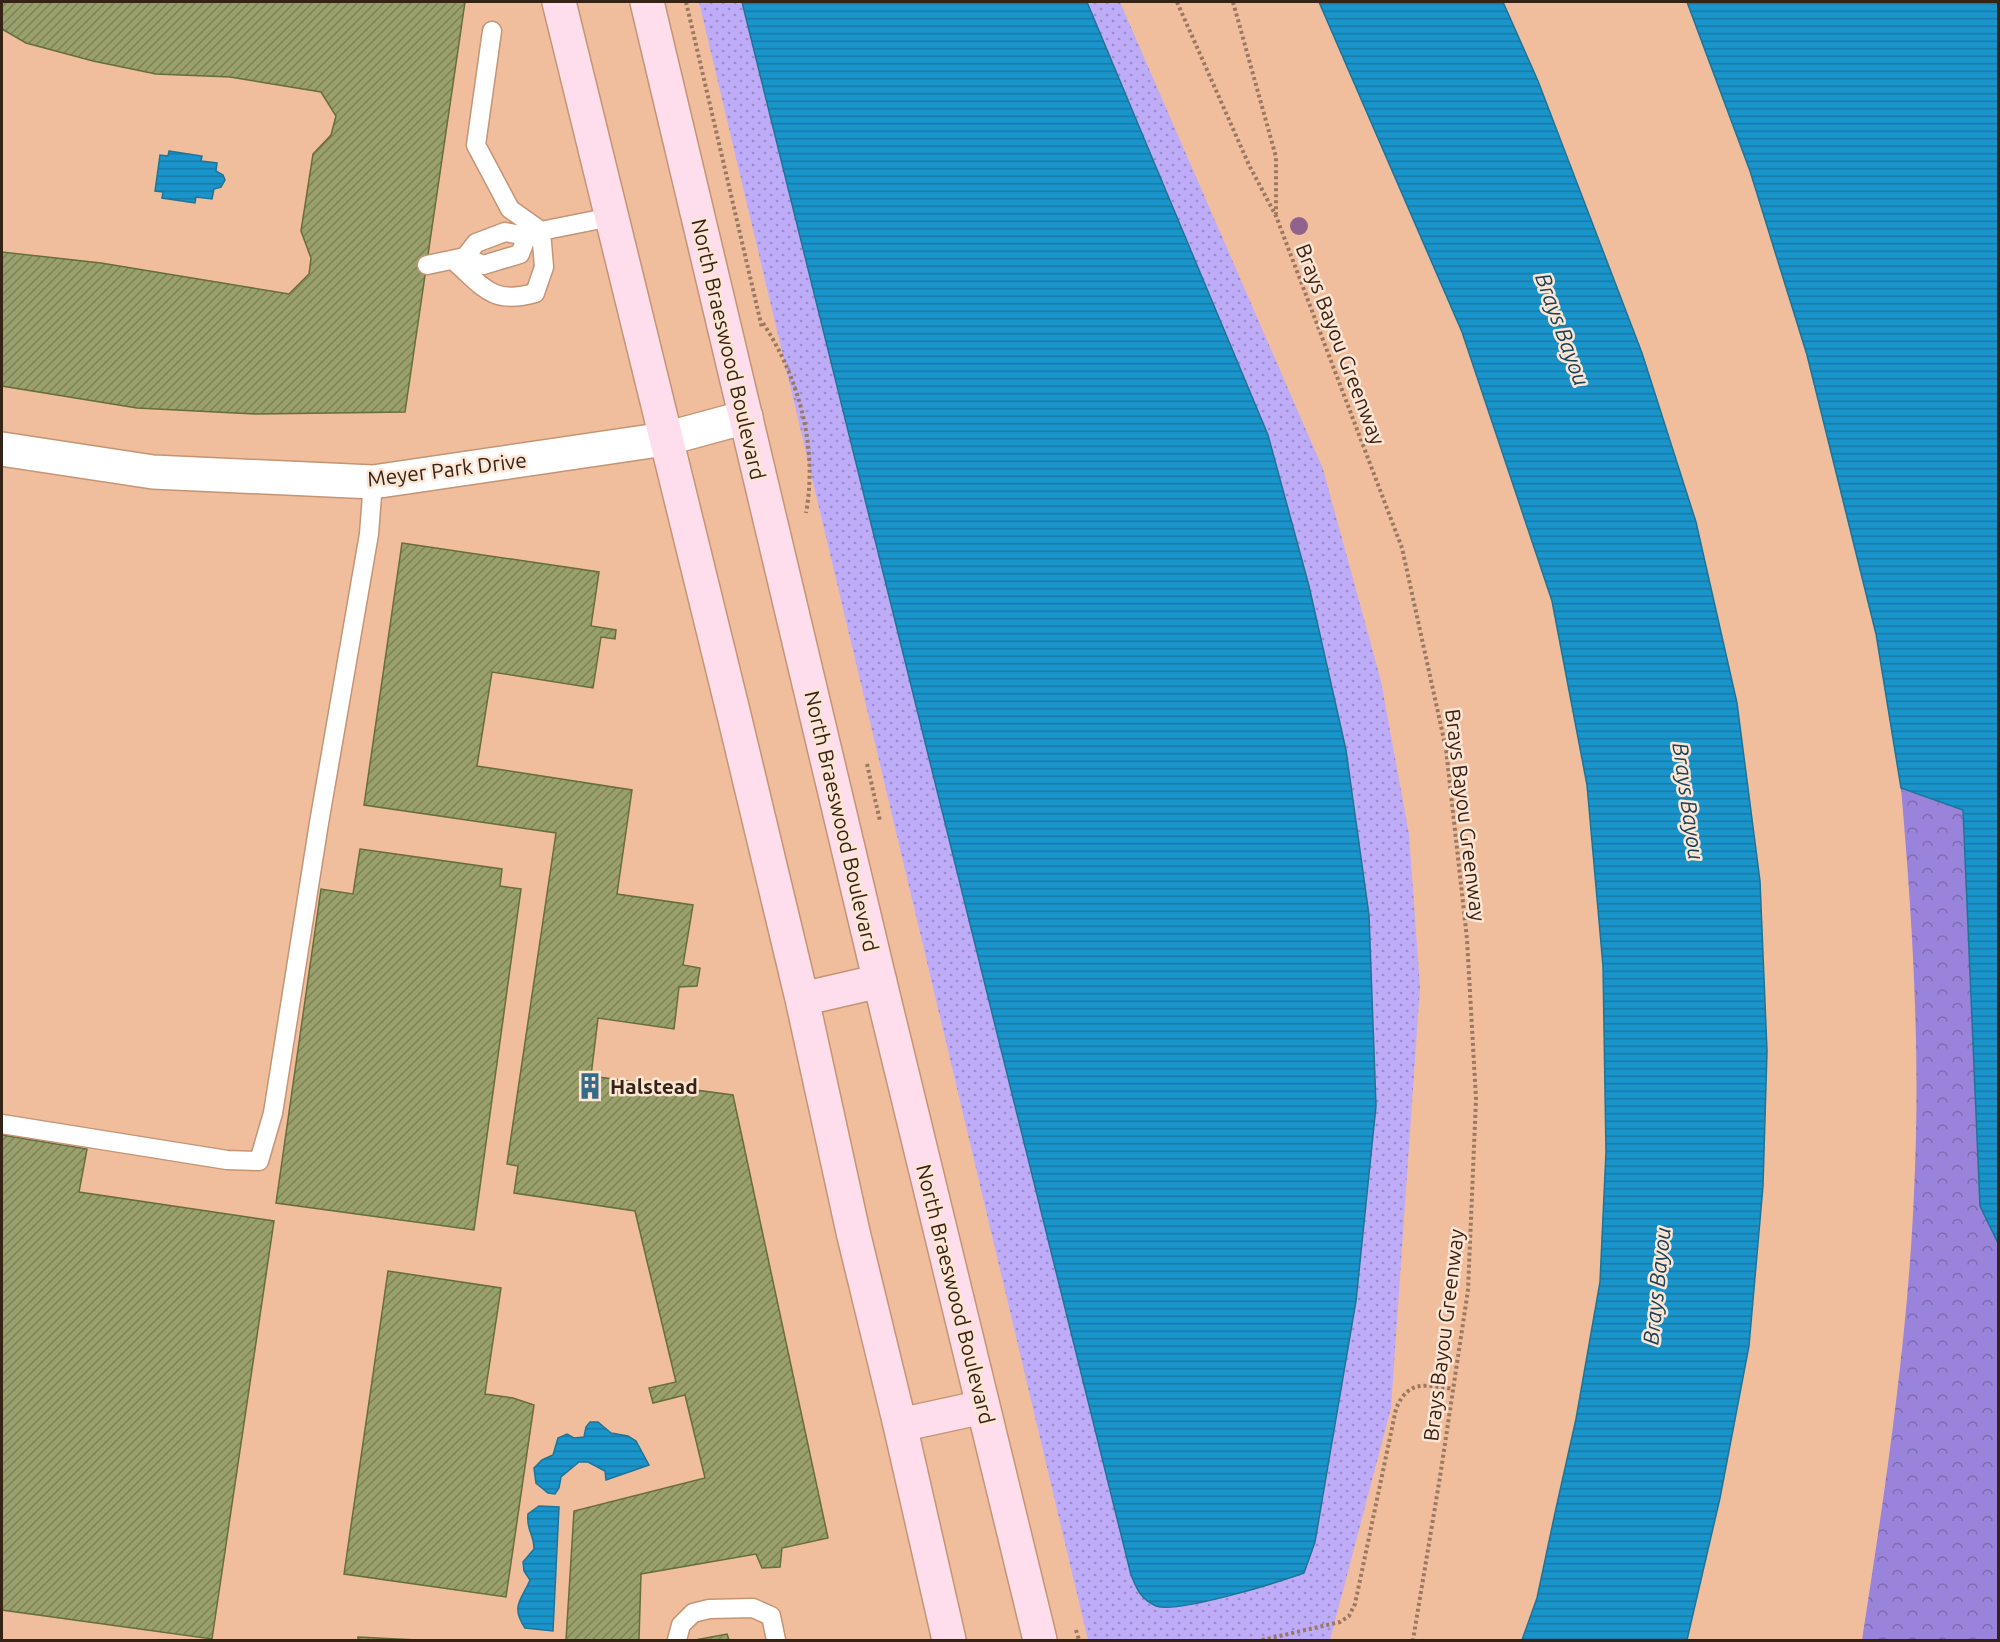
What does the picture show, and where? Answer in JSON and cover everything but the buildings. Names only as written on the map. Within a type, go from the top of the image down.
[{"type":"main road","points":[[559,2],[802,999],[949,1641]]},
{"type":"main road","name":"North Braeswood Boulevard","points":[[647,2],[1040,1641]]},
{"type":"main road","points":[[802,999],[880,981]]},
{"type":"main road","points":[[900,1425],[983,1407]]},
{"type":"street","name":"Meyer Park Drive","points":[[2,449],[153,472],[373,482],[665,439],[746,417]]},
{"type":"lane","points":[[459,259],[491,293],[503,298],[516,298],[535,293],[544,267],[534,234],[510,209],[476,145],[492,31]]},
{"type":"lane","points":[[427,265],[459,259],[476,243],[505,232],[534,234],[611,217]]},
{"type":"lane","points":[[2,1124],[227,1160],[259,1161],[273,1113],[317,835],[369,534],[373,482]]},
{"type":"lane","points":[[677,1641],[681,1625],[693,1613],[709,1609],[753,1608],[771,1616],[776,1641]]},
{"type":"path","points":[[686,2],[762,322],[778,346],[790,372],[801,407],[807,438],[810,490],[806,513]]},
{"type":"path","name":"Brays Bayou Greenway","points":[[1177,2],[1249,165],[1276,216],[1402,548],[1446,749],[1467,939],[1476,1099],[1467,1290],[1413,1641]]},
{"type":"path","points":[[1233,2],[1276,157],[1276,216]]},
{"type":"path","points":[[1262,1641],[1340,1622],[1349,1616],[1355,1604],[1396,1409],[1401,1397],[1408,1390],[1422,1384],[1453,1389]]},
{"type":"shaded area","points":[[699,2],[742,2],[1131,1574],[1141,1597],[1181,1606],[1269,1585],[1304,1573],[1323,1499],[1356,1301],[1376,1106],[1268,435],[1087,2],[1120,2],[1323,469],[1381,681],[1409,834],[1420,987],[1391,1408],[1330,1640],[1088,1640]]},
{"type":"green space","points":[[1901,788],[1963,810],[1980,1206],[1998,1243],[1997,1640],[1862,1640],[1896,1405],[1908,1287],[1915,1168],[1914,978]]},
{"type":"water","points":[[742,2],[1087,2],[1268,435],[1309,586],[1346,750],[1369,915],[1376,1106],[1356,1301],[1315,1542],[1304,1573],[1229,1596],[1167,1607],[1156,1606],[1146,1600],[1137,1589],[1131,1575]]},
{"type":"water","name":"Brays Bayou","points":[[1319,2],[1503,2],[1538,81],[1642,353],[1696,522],[1737,703],[1760,881],[1767,1051],[1763,1186],[1749,1346],[1720,1498],[1687,1640],[1522,1640],[1537,1598],[1576,1419],[1600,1282],[1606,1152],[1603,966],[1587,785],[1552,601],[1462,332]]},
{"type":"water","points":[[1687,2],[1998,2],[1998,1243],[1980,1206],[1963,810],[1901,788],[1876,634],[1807,355],[1750,171]]},
{"type":"water","points":[[169,151],[202,156],[201,161],[217,163],[216,171],[223,175],[225,180],[221,187],[214,189],[212,199],[196,197],[195,203],[162,198],[163,192],[155,191],[160,155],[168,156]]},
{"type":"water","points":[[590,1422],[598,1422],[611,1433],[628,1436],[636,1441],[649,1465],[606,1480],[605,1471],[588,1462],[579,1462],[561,1477],[555,1494],[548,1493],[536,1483],[534,1468],[542,1460],[553,1455],[558,1438],[567,1434],[574,1438],[584,1437],[586,1427]]},
{"type":"water","points":[[539,1506],[559,1507],[553,1631],[525,1628],[518,1614],[519,1603],[530,1580],[524,1571],[523,1562],[534,1549],[528,1514]]},
{"type":"place","name":"Halstead","points":[[590,1086]]}]
